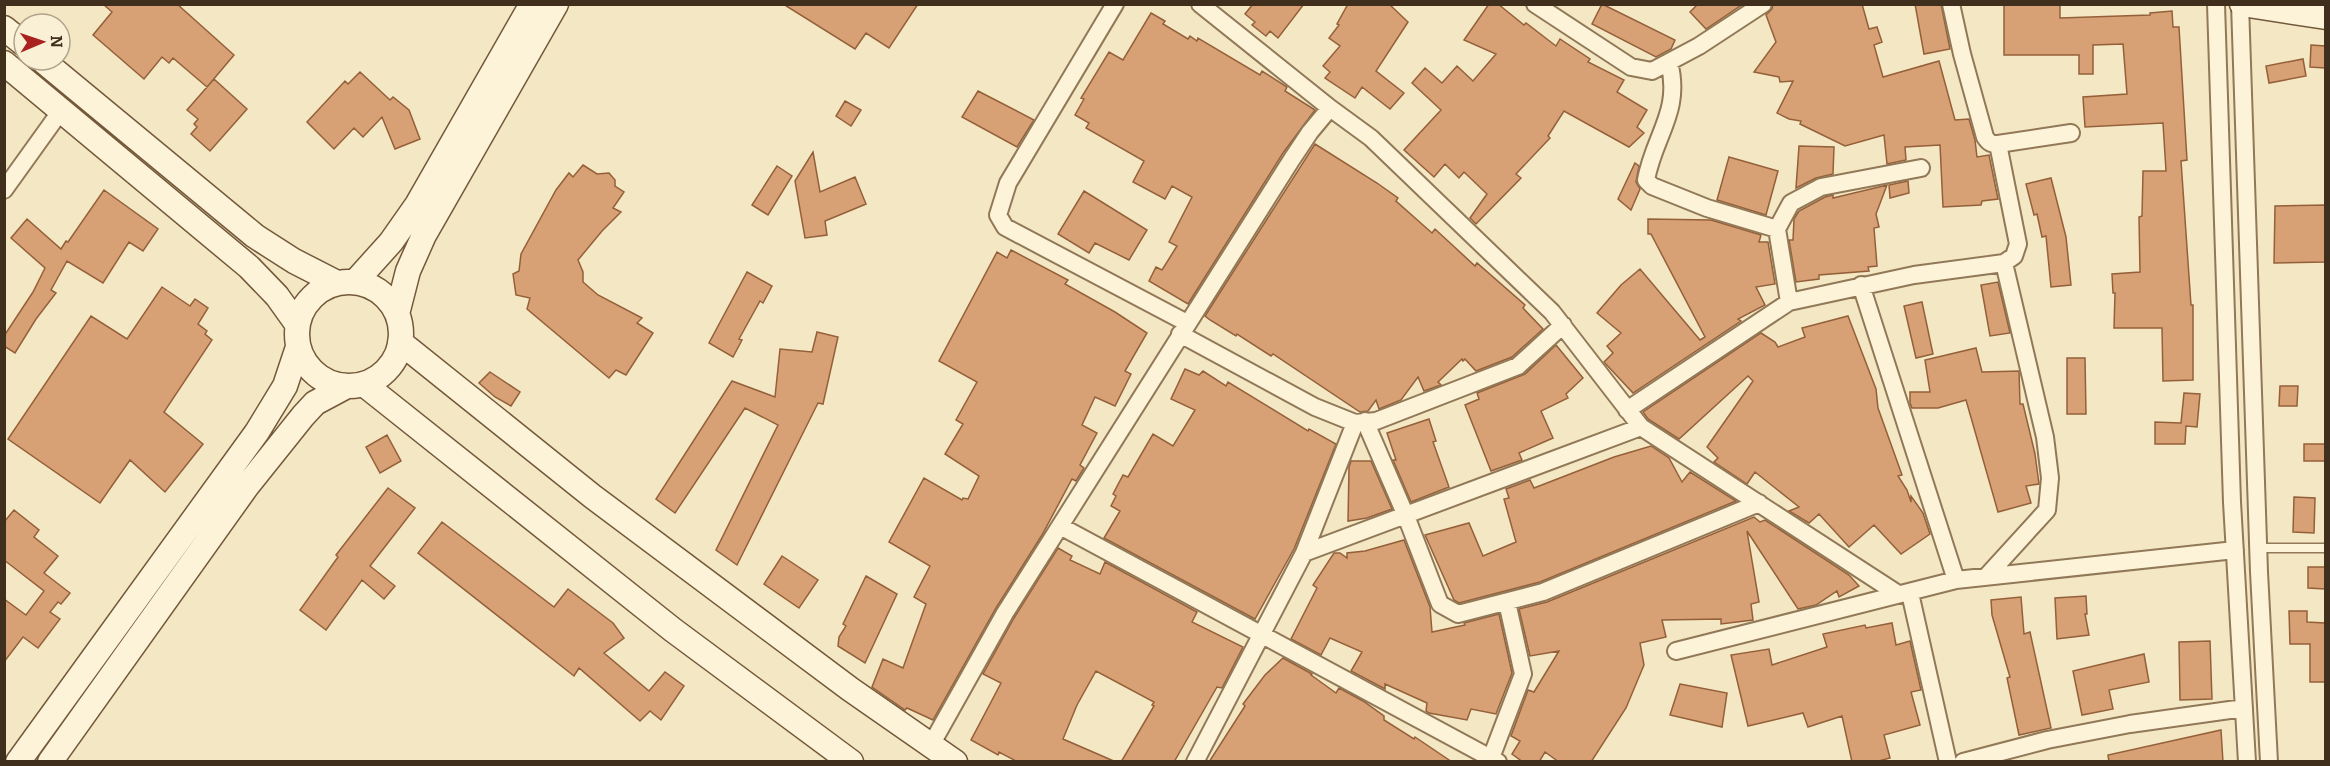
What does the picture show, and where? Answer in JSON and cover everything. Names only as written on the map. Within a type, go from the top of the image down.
[{"type":"street","points":[[18,762],[258,432],[285,386],[307,302],[316,293],[346,283],[391,242],[417,205],[532,4]]},
{"type":"street","points":[[397,314],[408,272],[424,235],[556,4]]},
{"type":"street","points":[[1115,4],[1008,183],[998,214],[1005,226],[1184,328],[1315,407],[1360,422],[1376,421],[1518,366],[1563,325]]},
{"type":"street","points":[[1200,4],[1371,138],[1552,312],[1641,428],[1904,593],[1948,762]]},
{"type":"street","points":[[1535,4],[1631,67],[1652,71],[1699,46],[1763,4]]},
{"type":"street","points":[[1952,4],[1962,54],[1985,137],[1991,144],[2071,134]]},
{"type":"street","points":[[2216,4],[2235,550],[2247,762]]},
{"type":"street","points":[[2269,762],[2258,548],[2241,4],[2325,17]]},
{"type":"street","points":[[1669,62],[1673,80],[1673,96],[1646,180],[1652,186],[1707,208],[1777,229]]},
{"type":"street","points":[[4,63],[249,267],[277,296],[298,336],[304,362],[315,375],[329,383],[355,386],[673,630],[851,762]]},
{"type":"street","points":[[50,762],[247,486],[296,425],[315,403],[382,375],[394,360],[400,342],[401,328],[397,314],[380,292],[368,286],[346,283],[294,261],[255,236],[56,72]]},
{"type":"street","points":[[932,745],[1005,613],[1298,150],[1330,108]]},
{"type":"street","points":[[4,189],[60,111]]},
{"type":"street","points":[[1627,410],[1789,302],[1914,275],[2004,263],[2014,256],[2018,244],[1998,144]]},
{"type":"street","points":[[1789,302],[1777,229],[1791,203],[1821,187],[1922,168]]},
{"type":"street","points":[[1986,577],[2047,510],[2050,478],[2045,437],[2004,263]]},
{"type":"street","points":[[1861,285],[1956,580]]},
{"type":"street","points":[[400,342],[602,503],[841,682],[955,762]]},
{"type":"street","points":[[1360,422],[1406,516],[1440,604],[1458,614],[1544,592],[1760,503]]},
{"type":"street","points":[[1195,762],[1305,553],[1360,422]]},
{"type":"street","points":[[1305,553],[1641,428]]},
{"type":"street","points":[[1060,526],[1494,760],[1523,674],[1507,602]]},
{"type":"street","points":[[1676,651],[1956,580],[2235,550]]},
{"type":"street","points":[[1963,762],[2047,740],[2130,724],[2244,708]]},
{"type":"lane","points":[[2258,548],[2325,548]]},
{"type":"building","points":[[103,4],[177,4],[234,55],[207,87],[173,58],[169,63],[162,57],[144,79],[93,35],[112,12]]},
{"type":"building","points":[[783,4],[918,4],[889,48],[866,33],[855,49]]},
{"type":"building","points":[[1253,4],[1304,4],[1278,38],[1270,31],[1266,36],[1252,25],[1255,22],[1245,14]]},
{"type":"building","points":[[1348,4],[1389,4],[1408,22],[1376,71],[1404,93],[1390,109],[1362,87],[1355,98],[1325,78],[1330,72],[1323,66],[1340,46],[1329,38],[1339,25],[1337,24]]},
{"type":"building","points":[[1489,4],[1498,4],[1556,46],[1560,39],[1590,59],[1588,62],[1624,80],[1617,92],[1647,110],[1637,127],[1644,133],[1629,147],[1564,111],[1548,136],[1550,138],[1516,174],[1521,178],[1476,224],[1470,218],[1487,194],[1464,172],[1459,178],[1445,164],[1434,177],[1404,150],[1441,110],[1412,83],[1425,68],[1442,83],[1457,66],[1473,81],[1496,54],[1464,40]]},
{"type":"building","points":[[1602,4],[1675,40],[1671,49],[1656,57],[1592,24]]},
{"type":"building","points":[[1698,4],[1743,4],[1706,29],[1690,12]]},
{"type":"building","points":[[1773,4],[1862,4],[1869,29],[1877,27],[1882,42],[1874,45],[1883,77],[1939,61],[1955,120],[1969,119],[1977,157],[1989,155],[1998,199],[1982,201],[1981,205],[1943,207],[1940,145],[1905,147],[1906,160],[1887,164],[1884,135],[1845,146],[1800,124],[1801,121],[1789,119],[1777,113],[1793,81],[1780,82],[1779,77],[1754,72],[1776,42],[1766,15],[1772,9]]},
{"type":"building","points":[[1915,4],[1941,4],[1950,49],[1924,54]]},
{"type":"building","points":[[2004,4],[2060,4],[2060,18],[2150,15],[2150,13],[2172,11],[2173,27],[2179,27],[2187,160],[2181,161],[2191,305],[2193,305],[2193,380],[2163,381],[2162,328],[2114,328],[2115,293],[2113,293],[2112,274],[2140,272],[2139,217],[2142,216],[2143,171],[2166,171],[2163,123],[2085,127],[2083,97],[2127,94],[2123,44],[2093,45],[2093,74],[2079,74],[2079,55],[2004,55]]},
{"type":"building","points":[[1151,13],[1165,21],[1163,24],[1188,39],[1190,36],[1197,41],[1198,38],[1260,75],[1262,71],[1287,87],[1285,91],[1315,110],[1283,153],[1188,304],[1149,281],[1156,267],[1162,270],[1177,246],[1169,242],[1192,197],[1172,186],[1165,199],[1133,182],[1144,161],[1086,128],[1089,123],[1075,115],[1084,99],[1081,98],[1109,52],[1123,60]]},
{"type":"building","points":[[2311,45],[2325,46],[2325,68],[2310,67]]},
{"type":"building","points":[[2303,59],[2306,76],[2269,83],[2266,66]]},
{"type":"building","points":[[360,72],[390,100],[393,97],[409,110],[420,139],[395,149],[382,117],[363,137],[354,128],[334,149],[307,122],[345,81],[348,84]]},
{"type":"building","points":[[214,79],[247,109],[210,151],[191,134],[197,127],[194,124],[198,119],[187,110]]},
{"type":"building","points":[[978,91],[1034,120],[1017,147],[962,117]]},
{"type":"building","points":[[845,101],[861,110],[851,126],[836,116]]},
{"type":"building","points":[[1315,144],[1398,198],[1396,201],[1432,233],[1435,229],[1475,266],[1477,263],[1525,305],[1523,308],[1543,329],[1512,357],[1476,371],[1465,359],[1463,361],[1462,359],[1438,382],[1441,385],[1424,391],[1418,377],[1401,400],[1379,409],[1376,400],[1368,411],[1360,412],[1273,354],[1271,356],[1205,316]]},
{"type":"building","points":[[1799,146],[1834,147],[1833,174],[1816,178],[1796,188]]},
{"type":"building","points":[[813,152],[820,192],[855,177],[866,204],[825,221],[827,235],[805,238],[795,181]]},
{"type":"building","points":[[1729,157],[1778,171],[1766,215],[1717,200]]},
{"type":"building","points":[[1635,163],[1639,166],[1636,182],[1640,189],[1631,210],[1618,199]]},
{"type":"building","points":[[583,165],[597,174],[609,173],[615,180],[615,186],[624,192],[613,208],[621,212],[578,260],[583,272],[583,282],[598,295],[642,318],[637,323],[653,333],[626,375],[616,370],[609,378],[527,309],[530,298],[516,295],[513,274],[519,271],[521,254],[556,190],[569,173],[573,177]]},
{"type":"building","points":[[777,166],[792,176],[768,215],[752,205]]},
{"type":"building","points":[[2051,178],[2066,237],[2071,285],[2051,287],[2046,236],[2042,237],[2037,214],[2034,215],[2026,184]]},
{"type":"building","points":[[1908,181],[1909,193],[1890,198],[1889,185]]},
{"type":"building","points":[[1887,185],[1876,214],[1879,227],[1874,228],[1877,266],[1868,267],[1869,271],[1819,275],[1819,279],[1796,282],[1789,240],[1793,240],[1794,219],[1799,211],[1825,197],[1833,195],[1833,198]]},
{"type":"building","points":[[104,190],[158,229],[143,251],[129,242],[103,283],[67,261],[51,290],[56,293],[36,319],[15,353],[4,346],[4,336],[33,292],[45,268],[11,238],[27,219],[61,249]]},
{"type":"building","points":[[1084,191],[1147,230],[1129,260],[1095,243],[1089,253],[1058,234]]},
{"type":"building","points":[[2325,205],[2325,262],[2274,263],[2275,206]]},
{"type":"building","points":[[1648,219],[1711,220],[1761,235],[1759,242],[1768,242],[1775,284],[1756,287],[1765,305],[1738,319],[1741,321],[1633,393],[1604,362],[1613,353],[1607,346],[1621,333],[1597,313],[1621,285],[1640,269],[1700,340],[1705,337],[1651,234],[1648,234]]},
{"type":"building","points":[[1011,250],[1068,280],[1065,284],[1147,333],[1125,371],[1131,374],[1115,406],[1095,397],[1082,425],[1097,433],[1080,465],[1084,468],[1076,481],[1072,479],[1042,535],[996,608],[933,720],[907,708],[905,710],[872,687],[883,659],[903,668],[926,604],[914,597],[930,566],[889,542],[924,478],[962,500],[963,498],[968,499],[979,476],[945,454],[963,424],[956,420],[977,382],[939,361],[997,252],[1007,258]]},
{"type":"building","points":[[747,272],[772,286],[763,303],[760,301],[739,339],[742,340],[733,357],[709,343]]},
{"type":"building","points":[[1998,282],[2010,333],[1990,336],[1981,285]]},
{"type":"building","points":[[162,287],[190,306],[195,299],[208,308],[198,324],[207,331],[205,334],[212,340],[164,412],[203,444],[165,492],[130,460],[100,503],[8,439],[91,316],[127,339]]},
{"type":"building","points":[[1922,302],[1933,354],[1916,358],[1904,306]]},
{"type":"building","points":[[1848,316],[1876,389],[1878,408],[1902,475],[1898,476],[1911,502],[1911,496],[1923,513],[1930,534],[1901,554],[1874,525],[1849,547],[1819,514],[1809,523],[1789,511],[1799,507],[1755,472],[1747,484],[1714,462],[1718,458],[1707,447],[1753,381],[1748,376],[1679,439],[1648,419],[1643,412],[1761,333],[1775,342],[1778,347],[1805,337],[1802,328]]},
{"type":"building","points":[[817,332],[838,337],[823,404],[818,403],[737,565],[716,550],[778,425],[745,408],[675,513],[656,499],[732,381],[775,397],[780,349],[812,352]]},
{"type":"building","points":[[1556,345],[1583,378],[1566,394],[1568,398],[1541,411],[1553,438],[1519,453],[1522,460],[1491,471],[1465,405],[1479,399],[1477,393],[1525,374]]},
{"type":"building","points":[[1976,348],[1982,372],[2019,371],[2020,404],[2023,404],[2035,454],[2039,484],[2026,486],[2031,503],[1998,512],[1966,400],[1938,408],[1912,408],[1910,403],[1910,392],[1930,392],[1925,360]]},
{"type":"building","points":[[2067,358],[2085,358],[2086,414],[2067,414]]},
{"type":"building","points":[[1185,369],[1199,375],[1203,371],[1226,386],[1228,382],[1308,431],[1309,429],[1336,444],[1294,549],[1255,619],[1104,538],[1120,511],[1111,506],[1116,496],[1113,494],[1123,475],[1128,477],[1153,434],[1173,446],[1195,410],[1171,399]]},
{"type":"building","points":[[490,372],[520,392],[511,406],[495,397],[479,383]]},
{"type":"building","points":[[2280,386],[2298,386],[2297,406],[2279,406]]},
{"type":"building","points":[[2184,393],[2200,394],[2197,427],[2186,426],[2185,444],[2155,444],[2155,422],[2181,423]]},
{"type":"building","points":[[1429,419],[1436,441],[1433,442],[1449,487],[1411,502],[1393,460],[1396,460],[1387,433]]},
{"type":"building","points":[[387,435],[401,461],[380,473],[366,447]]},
{"type":"building","points":[[2304,444],[2325,444],[2325,461],[2304,461]]},
{"type":"building","points":[[1651,446],[1669,458],[1682,482],[1690,472],[1736,501],[1540,582],[1459,603],[1454,600],[1425,535],[1469,523],[1483,556],[1516,542],[1504,499],[1509,498],[1506,489],[1530,480],[1534,488],[1614,457]]},
{"type":"building","points":[[1351,461],[1371,461],[1392,509],[1367,518],[1348,521]]},
{"type":"building","points":[[388,488],[415,508],[370,566],[395,586],[384,599],[362,580],[326,630],[300,610],[338,557],[336,555]]},
{"type":"building","points":[[2294,497],[2315,498],[2314,533],[2293,532]]},
{"type":"building","points":[[14,510],[39,530],[34,537],[58,556],[44,573],[70,593],[50,612],[60,619],[38,648],[23,637],[4,662],[4,599],[26,615],[44,591],[4,560],[4,522]]},
{"type":"building","points":[[1754,517],[1760,522],[1765,520],[1849,575],[1859,586],[1839,597],[1837,591],[1816,605],[1798,609],[1747,531],[1759,602],[1751,604],[1753,620],[1721,624],[1721,619],[1662,620],[1666,637],[1640,643],[1644,665],[1626,708],[1591,762],[1559,762],[1545,752],[1539,762],[1523,762],[1512,754],[1520,741],[1511,736],[1528,690],[1534,692],[1559,651],[1530,656],[1519,609],[1547,602]]},
{"type":"building","points":[[442,522],[554,607],[568,589],[613,623],[624,638],[604,653],[649,691],[665,672],[684,686],[661,720],[650,711],[640,721],[579,668],[574,676],[418,553]]},
{"type":"building","points":[[1404,540],[1430,607],[1432,632],[1465,625],[1464,623],[1499,614],[1512,673],[1496,714],[1471,709],[1467,720],[1429,713],[1426,711],[1427,703],[1385,684],[1385,689],[1351,671],[1362,652],[1330,638],[1321,655],[1291,639],[1317,588],[1313,585],[1334,553],[1340,553],[1347,558],[1347,553],[1365,551]]},
{"type":"building","points":[[1058,548],[1072,556],[1070,560],[1100,574],[1105,562],[1197,612],[1192,622],[1243,647],[1222,688],[1217,687],[1174,762],[1121,762],[1154,706],[1152,705],[1154,702],[1096,671],[1077,705],[1063,739],[1116,762],[1018,762],[999,752],[998,755],[971,740],[1001,683],[983,674],[1014,618]]},
{"type":"building","points":[[782,556],[818,580],[799,608],[764,584]]},
{"type":"building","points":[[2308,567],[2325,567],[2325,589],[2308,588]]},
{"type":"building","points":[[866,576],[897,594],[865,663],[838,646],[839,637],[846,626],[843,624]]},
{"type":"building","points":[[2086,596],[2087,614],[2085,614],[2089,635],[2057,639],[2055,598]]},
{"type":"building","points":[[2021,597],[2024,634],[2030,632],[2051,728],[2019,735],[2007,678],[2010,677],[1992,615],[1991,600]]},
{"type":"building","points":[[2289,611],[2307,611],[2307,622],[2325,623],[2325,682],[2310,682],[2310,644],[2290,644]]},
{"type":"building","points":[[1892,623],[1896,645],[1910,641],[1921,690],[1911,692],[1920,725],[1884,735],[1890,758],[1875,762],[1852,762],[1842,716],[1808,727],[1803,713],[1748,726],[1731,655],[1769,649],[1772,665],[1827,647],[1823,634],[1865,625],[1866,628]]},
{"type":"building","points":[[2210,641],[2212,699],[2180,700],[2179,642]]},
{"type":"building","points":[[2144,654],[2149,682],[2109,690],[2113,709],[2082,715],[2073,671]]},
{"type":"building","points":[[1283,658],[1312,674],[1336,693],[1339,688],[1363,701],[1384,716],[1384,720],[1414,739],[1415,737],[1452,762],[1209,762],[1245,706],[1243,704],[1265,675]]},
{"type":"building","points":[[1680,684],[1727,693],[1722,727],[1670,715]]},
{"type":"building","points":[[2221,730],[2223,762],[2109,762],[2108,755]]}]
